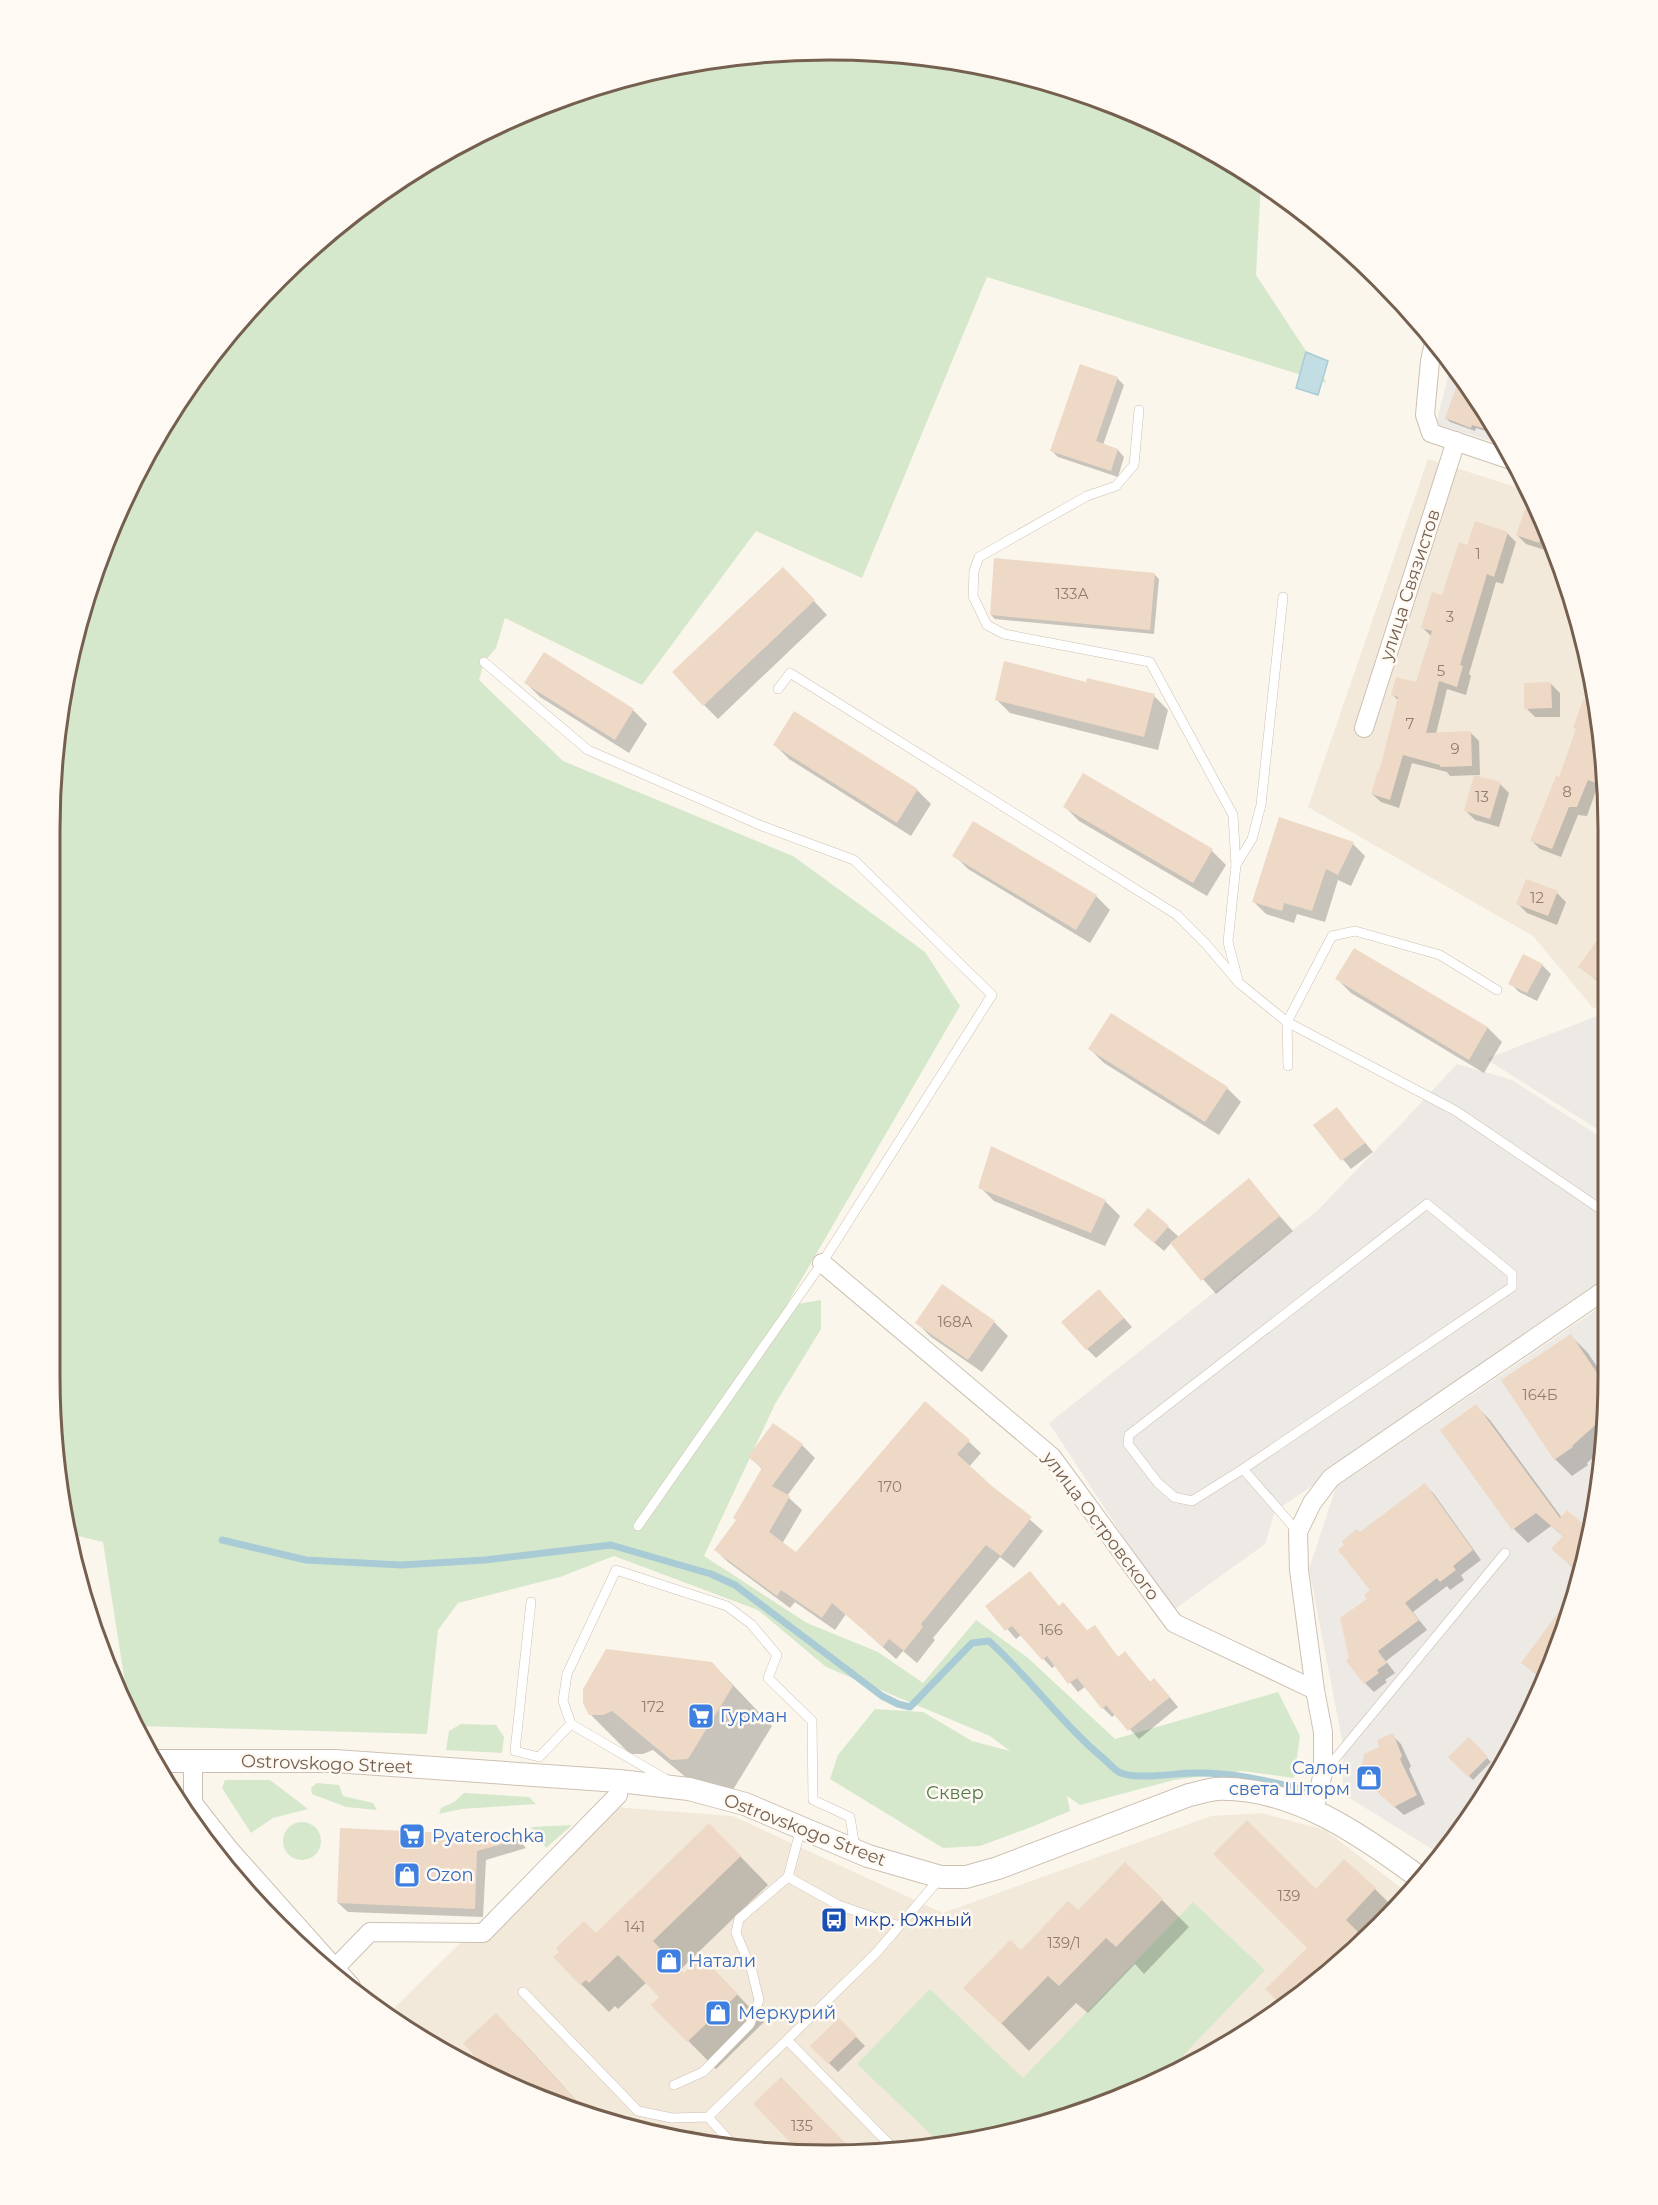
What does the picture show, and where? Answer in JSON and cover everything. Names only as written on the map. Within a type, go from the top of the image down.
[{"type":"street","points":[[1432,352],[1425,415],[1431,433],[1501,457]]},
{"type":"street","name":"улица Связистов","points":[[1364,728],[1456,441]]},
{"type":"street","name":"улица Островского","points":[[822,1263],[1052,1457],[1174,1623],[1315,1690]]},
{"type":"street","points":[[1314,1811],[1323,1773],[1323,1732],[1299,1570],[1298,1532],[1312,1503],[1331,1478],[1598,1295]]},
{"type":"street","name":"Ostrovskogo Street","points":[[164,1761],[525,1764],[619,1781],[682,1789],[745,1804],[856,1850],[941,1877],[966,1877],[998,1868],[1189,1795],[1214,1789],[1241,1791],[1277,1798],[1314,1811],[1351,1831],[1414,1874]]},
{"type":"street","points":[[187,1798],[193,1762]]},
{"type":"street","points":[[337,1966],[370,1932],[483,1933],[618,1795],[619,1781]]},
{"type":"street","points":[[248,1880],[314,1947]]},
{"type":"lane","points":[[1139,410],[1134,465],[1116,486],[1087,496],[979,557],[974,571],[973,596],[987,625],[1004,633],[1150,662],[1233,815],[1236,865],[1228,942],[1239,983]]},
{"type":"lane","points":[[1236,865],[1252,839],[1261,805],[1282,597]]},
{"type":"lane","points":[[484,662],[588,750],[762,826],[854,860],[992,995],[822,1263],[638,1526]]},
{"type":"lane","points":[[778,689],[790,673],[1177,915],[1206,944],[1239,983],[1287,1022],[1456,1111],[1598,1207]]},
{"type":"lane","points":[[1288,1066],[1287,1022],[1332,936],[1355,931],[1440,955],[1497,990]]},
{"type":"lane","points":[[1426,1204],[1512,1274],[1512,1287],[1243,1469],[1192,1501],[1174,1497],[1158,1483],[1128,1444],[1129,1435],[1426,1204]]},
{"type":"lane","points":[[1243,1469],[1298,1532]]},
{"type":"lane","points":[[1323,1773],[1505,1553]]},
{"type":"lane","points":[[682,1789],[571,1724],[563,1701],[567,1674],[616,1570],[727,1606],[751,1624],[777,1655],[768,1678],[812,1721],[813,1800],[850,1817],[856,1850]]},
{"type":"lane","points":[[531,1602],[514,1751],[525,1764],[539,1757],[571,1724]]},
{"type":"lane","points":[[674,2085],[703,2072],[750,2024],[759,2000],[752,1971],[736,1933],[739,1919],[788,1876],[801,1826]]},
{"type":"lane","points":[[788,1876],[838,1905],[899,1926]]},
{"type":"lane","points":[[523,1992],[638,2111],[672,2118],[708,2117],[877,1952],[941,1877]]},
{"type":"lane","points":[[787,2040],[887,2142]]},
{"type":"lane","points":[[708,2117],[726,2138]]},
{"type":"shaded area","points":[[1449,375],[1493,442],[1436,424]]},
{"type":"shaded area","points":[[1428,459],[1518,488],[1557,582],[1572,630],[1591,729],[1598,829],[1598,1005],[1594,1009],[1533,936],[1308,807]]},
{"type":"shaded area","points":[[1597,1016],[1598,1129],[1486,1059]]},
{"type":"shaded area","points":[[1457,1064],[1512,1080],[1598,1135],[1598,1289],[1576,1308],[1275,1511],[1265,1544],[1172,1611],[1049,1423],[1317,1211]]},
{"type":"shaded area","points":[[1598,1309],[1596,1426],[1583,1526],[1572,1575],[1557,1623],[1519,1716],[1468,1803],[1434,1850],[1343,1794],[1343,1745],[1309,1569],[1336,1487]]},
{"type":"shaded area","points":[[600,1806],[733,1816],[943,1913],[1211,1816],[1262,1813],[1325,1830],[1402,1888],[1373,1920],[1297,1986],[1213,2042],[1169,2066],[1076,2104],[1028,2119],[929,2138],[829,2145],[779,2143],[679,2130],[630,2119],[582,2104],[489,2066],[444,2042],[393,2009]]},
{"type":"green space","name":"Сквер","points":[[829,60],[879,62],[979,75],[1028,86],[1076,101],[1169,139],[1214,163],[1260,193],[1256,275],[1327,383],[987,277],[862,578],[756,531],[642,685],[505,618],[496,648],[484,662],[479,680],[563,761],[793,856],[925,952],[960,1006],[786,1306],[821,1300],[821,1329],[775,1404],[704,1556],[807,1623],[878,1652],[923,1683],[976,1620],[1028,1658],[1115,1739],[1278,1692],[1300,1736],[1294,1778],[1242,1771],[1174,1780],[1080,1805],[1067,1796],[1070,1811],[980,1846],[943,1848],[830,1779],[838,1755],[875,1709],[923,1712],[972,1741],[1010,1751],[990,1736],[826,1667],[758,1610],[614,1556],[560,1577],[458,1603],[438,1630],[427,1734],[145,1726],[125,1684],[103,1542],[77,1536],[67,1476],[62,1426],[60,1376],[60,829],[67,729],[86,630],[101,582],[139,489],[163,444],[190,402],[251,322],[285,285],[361,219],[445,163],[489,139],[582,101],[630,86],[729,67]]},
{"type":"green space","points":[[461,1724],[496,1725],[504,1737],[502,1753],[446,1750],[449,1731]]},
{"type":"green space","points":[[225,1780],[270,1780],[308,1809],[273,1818],[251,1833],[222,1788]]},
{"type":"green space","points":[[317,1783],[339,1785],[343,1796],[373,1803],[377,1810],[346,1807],[312,1794],[311,1788]]},
{"type":"green space","points":[[464,1793],[529,1797],[536,1804],[461,1809],[439,1814],[441,1808],[454,1802]]},
{"type":"green space","points":[[302,1822],[315,1828],[321,1841],[315,1854],[302,1860],[289,1854],[283,1841],[289,1828]]},
{"type":"green space","points":[[572,1825],[546,1848],[531,1827]]},
{"type":"green space","points":[[1193,1902],[1265,1970],[1177,2062],[1123,2086],[1028,2119],[934,2137],[857,2064],[930,1989],[1023,2078]]},
{"type":"water","points":[[1306,352],[1328,361],[1318,395],[1296,388]]},
{"type":"building","points":[[1080,364],[1118,377],[1096,441],[1118,449],[1111,471],[1050,451]]},
{"type":"building","points":[[1457,386],[1485,429],[1472,425],[1471,428],[1445,418]]},
{"type":"building","points":[[1526,506],[1541,539],[1539,543],[1516,535]]},
{"type":"building","points":[[1475,521],[1508,532],[1494,577],[1487,574],[1460,665],[1463,666],[1457,687],[1439,681],[1426,733],[1471,731],[1472,766],[1440,767],[1440,765],[1403,755],[1390,800],[1371,794],[1379,772],[1398,697],[1391,695],[1396,677],[1416,682],[1432,631],[1421,628],[1432,592],[1442,595],[1459,542],[1467,545]]},
{"type":"building","points":[[994,558],[1155,573],[1150,630],[990,615]]},
{"type":"building","points":[[783,567],[815,600],[703,706],[672,672]]},
{"type":"building","points":[[544,652],[634,709],[615,740],[524,683]]},
{"type":"building","points":[[1004,661],[1086,682],[1087,678],[1155,694],[1144,737],[995,700]]},
{"type":"building","points":[[1551,682],[1552,708],[1524,709],[1524,683]]},
{"type":"building","points":[[1583,700],[1587,701],[1596,783],[1588,780],[1577,807],[1569,807],[1552,849],[1530,841],[1556,776],[1559,777],[1576,729],[1573,728]]},
{"type":"building","points":[[794,711],[918,789],[897,823],[773,745]]},
{"type":"building","points":[[1083,773],[1213,849],[1193,883],[1063,807]]},
{"type":"building","points":[[1474,775],[1501,782],[1490,819],[1464,811]]},
{"type":"building","points":[[1279,817],[1354,842],[1338,875],[1326,869],[1312,911],[1284,903],[1282,911],[1252,902]]},
{"type":"building","points":[[973,821],[1097,895],[1076,930],[952,856]]},
{"type":"building","points":[[1526,879],[1558,891],[1548,916],[1516,904]]},
{"type":"building","points":[[1598,939],[1598,981],[1578,967]]},
{"type":"building","points":[[1354,948],[1488,1027],[1469,1060],[1335,979]]},
{"type":"building","points":[[1523,954],[1543,964],[1527,993],[1508,984]]},
{"type":"building","points":[[1111,1013],[1228,1087],[1205,1122],[1088,1049]]},
{"type":"building","points":[[1337,1107],[1365,1143],[1341,1161],[1313,1125]]},
{"type":"building","points":[[991,1146],[1106,1200],[1091,1233],[978,1188]]},
{"type":"building","points":[[1249,1178],[1280,1216],[1201,1281],[1170,1243]]},
{"type":"building","points":[[1148,1208],[1169,1226],[1154,1243],[1133,1225]]},
{"type":"building","points":[[942,1284],[995,1321],[968,1360],[915,1323]]},
{"type":"building","points":[[1099,1289],[1124,1318],[1086,1350],[1061,1322]]},
{"type":"building","points":[[1571,1334],[1598,1374],[1596,1424],[1573,1447],[1554,1460],[1501,1380]]},
{"type":"building","points":[[925,1401],[970,1440],[957,1454],[992,1486],[1032,1517],[1001,1556],[986,1545],[921,1624],[923,1627],[904,1651],[889,1639],[883,1647],[832,1603],[822,1618],[781,1590],[777,1596],[714,1550],[736,1520],[733,1518],[762,1468],[748,1457],[773,1423],[803,1444],[772,1486],[790,1496],[769,1532],[796,1552]]},
{"type":"building","points":[[1476,1404],[1560,1518],[1567,1510],[1583,1524],[1574,1568],[1551,1549],[1563,1536],[1536,1513],[1512,1530],[1440,1430]]},
{"type":"building","points":[[1425,1483],[1473,1550],[1453,1566],[1456,1570],[1440,1582],[1437,1578],[1405,1603],[1419,1620],[1378,1651],[1387,1663],[1377,1670],[1379,1673],[1364,1684],[1346,1661],[1349,1658],[1340,1618],[1367,1599],[1364,1595],[1370,1590],[1338,1550],[1344,1545],[1342,1541],[1357,1529],[1360,1532]]},
{"type":"building","points":[[1030,1571],[1059,1606],[1063,1602],[1087,1630],[1095,1625],[1118,1657],[1125,1651],[1150,1682],[1154,1678],[1170,1697],[1128,1731],[1106,1705],[1102,1709],[1077,1678],[1068,1684],[1047,1656],[1042,1660],[1012,1626],[1005,1631],[985,1606]]},
{"type":"building","points":[[1562,1607],[1537,1675],[1521,1663]]},
{"type":"building","points":[[606,1649],[712,1662],[733,1686],[688,1759],[671,1760],[612,1711],[603,1715],[589,1715],[583,1703],[583,1689]]},
{"type":"building","points":[[1393,1733],[1402,1756],[1400,1759],[1417,1795],[1394,1807],[1360,1777],[1364,1754],[1379,1747],[1377,1740]]},
{"type":"building","points":[[1469,1737],[1488,1757],[1468,1777],[1448,1757]]},
{"type":"building","points":[[1247,1820],[1316,1889],[1344,1859],[1376,1888],[1346,1920],[1359,1933],[1276,2000],[1265,1989],[1307,1948],[1213,1854]]},
{"type":"building","points":[[709,1823],[741,1856],[653,1941],[684,1973],[701,1956],[738,1994],[687,2042],[651,2005],[659,1997],[618,1955],[589,1983],[586,1980],[580,1985],[553,1957],[559,1952],[556,1948],[584,1921],[596,1933]]},
{"type":"building","points":[[340,1828],[517,1836],[517,1840],[477,1851],[475,1909],[337,1903]]},
{"type":"building","points":[[1125,1862],[1163,1899],[1116,1947],[1106,1938],[1059,1986],[1048,1976],[1001,2024],[963,1988],[1010,1940],[1021,1950],[1068,1901],[1078,1910]]},
{"type":"building","points":[[496,2013],[578,2102],[489,2066],[479,2061],[463,2043]]},
{"type":"building","points":[[839,2018],[857,2036],[828,2064],[810,2046]]},
{"type":"building","points":[[781,2077],[847,2144],[792,2144],[753,2104]]},
{"type":"waterway","points":[[222,1540],[306,1560],[401,1565],[485,1560],[611,1545],[711,1574],[735,1585],[882,1696],[898,1704],[910,1707],[972,1643],[989,1641],[1074,1731],[1119,1772],[1137,1776],[1222,1774],[1302,1789]]},
{"type":"place","name":"Гурман","points":[[701,1716]]},
{"type":"place","name":"Салон света Шторм","points":[[1369,1778]]},
{"type":"place","name":"Pyaterochka","points":[[412,1836]]},
{"type":"place","name":"Ozon","points":[[407,1875]]},
{"type":"place","name":"мкр. Южный","points":[[834,1920]]},
{"type":"place","name":"Натали","points":[[669,1961]]},
{"type":"place","name":"Меркурий","points":[[718,2013]]}]
